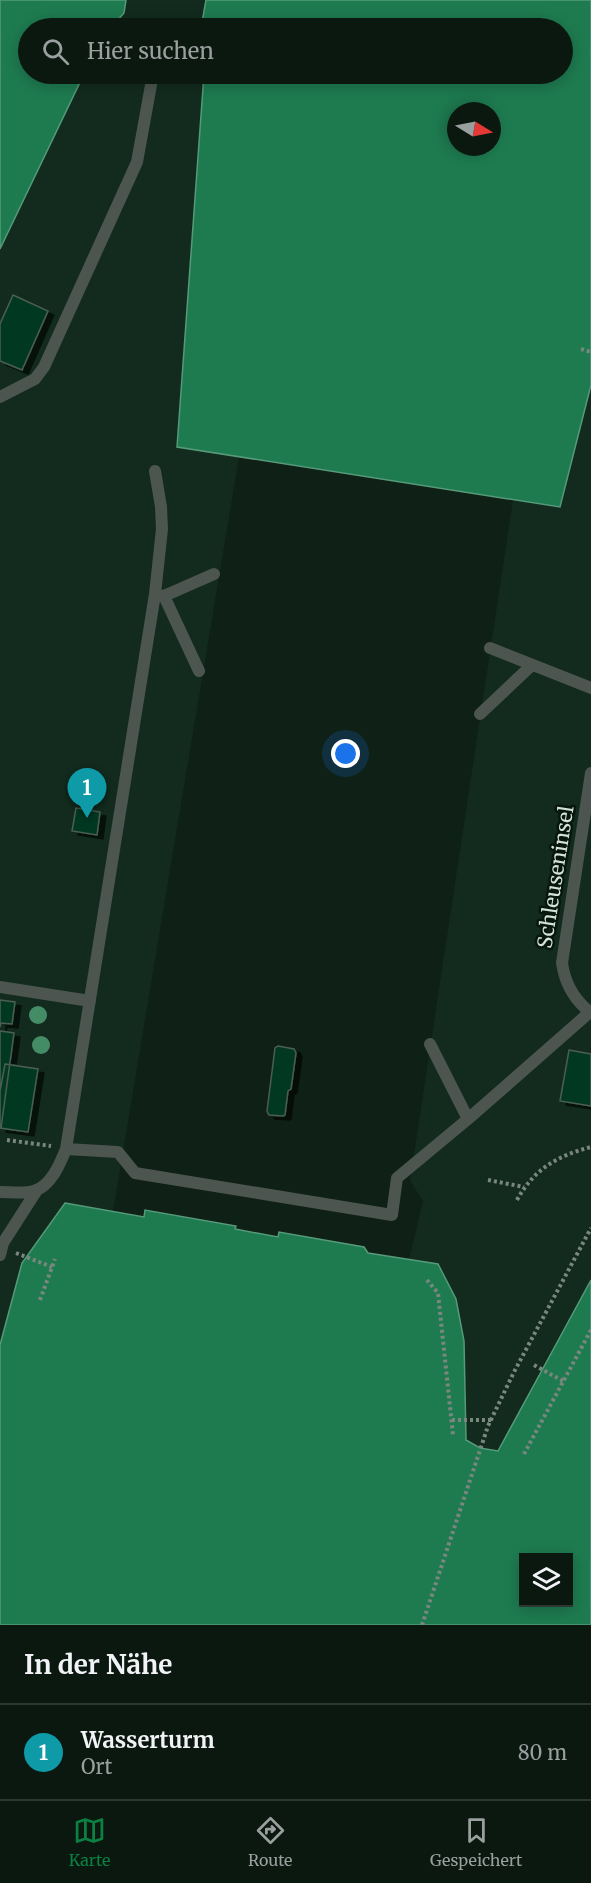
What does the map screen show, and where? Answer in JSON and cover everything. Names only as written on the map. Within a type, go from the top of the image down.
[{"type":"lane","points":[[0,397],[35,379],[44,368],[137,162],[151,84]]},
{"type":"lane","points":[[0,1192],[28,1192],[45,1185],[59,1166],[66,1149],[160,595],[162,530],[155,471]]},
{"type":"lane","points":[[160,595],[214,574]]},
{"type":"lane","points":[[160,595],[199,671]]},
{"type":"lane","points":[[490,648],[591,688]]},
{"type":"lane","points":[[480,714],[532,665]]},
{"type":"lane","name":"Schleuseninsel","points":[[591,773],[562,963],[564,977],[572,993],[579,1003],[591,1012]]},
{"type":"lane","points":[[0,987],[90,1001]]},
{"type":"lane","points":[[66,1149],[80,1148],[118,1152],[135,1173],[392,1215],[397,1178],[591,1012]]},
{"type":"lane","points":[[430,1044],[468,1119]]},
{"type":"lane","points":[[0,1255],[3,1244],[37,1190]]},
{"type":"path","points":[[581,349],[591,352]]},
{"type":"path","points":[[7,1140],[66,1149]]},
{"type":"path","points":[[517,1200],[524,1187],[540,1169],[570,1154],[591,1147]]},
{"type":"path","points":[[488,1180],[524,1187]]},
{"type":"path","points":[[422,1625],[491,1420],[591,1228]]},
{"type":"path","points":[[13,1252],[52,1267]]},
{"type":"path","points":[[40,1300],[55,1259]]},
{"type":"path","points":[[427,1280],[438,1293],[453,1435]]},
{"type":"path","points":[[524,1454],[591,1330]]},
{"type":"path","points":[[534,1365],[563,1381]]},
{"type":"path","points":[[452,1420],[491,1420]]},
{"type":"shaded area","points":[[0,0],[126,0],[124,13],[120,18],[18,18],[18,84],[79,84],[0,249]]},
{"type":"shaded area","points":[[126,0],[206,0],[203,18],[120,18],[124,13]]},
{"type":"shaded area","points":[[206,0],[591,0],[591,385],[560,507],[177,447],[203,84],[573,84],[573,18],[203,18]]},
{"type":"shaded area","points":[[79,84],[203,84],[177,446],[239,457],[113,1212],[65,1203],[22,1263],[0,1345],[0,249]]},
{"type":"shaded area","points":[[591,385],[591,1280],[498,1451],[480,1448],[466,1440],[466,1420],[409,1260],[423,1201],[410,1181],[513,500],[560,507]]},
{"type":"shaded area","points":[[65,1203],[144,1217],[145,1210],[236,1226],[235,1229],[278,1237],[279,1232],[364,1247],[368,1253],[438,1264],[456,1299],[464,1341],[466,1440],[480,1448],[498,1451],[591,1280],[591,1625],[0,1625],[0,1345],[22,1263]]},
{"type":"building","points":[[13,295],[48,311],[22,370],[0,361],[0,324]]},
{"type":"building","points":[[76,808],[100,812],[97,835],[72,831]]},
{"type":"building","points":[[0,1000],[15,1002],[12,1024],[1,1023],[0,1027]]},
{"type":"building","points":[[0,1031],[14,1033],[1,1128],[0,1128]]},
{"type":"building","points":[[278,1046],[294,1049],[296,1053],[291,1089],[288,1091],[283,1116],[269,1115],[267,1111],[275,1048]]},
{"type":"building","points":[[569,1050],[591,1054],[591,1106],[560,1101]]},
{"type":"building","points":[[5,1064],[38,1069],[28,1132],[0,1128],[0,1091]]},
{"type":"place","name":"Wasserturm","points":[[87,818]]}]
